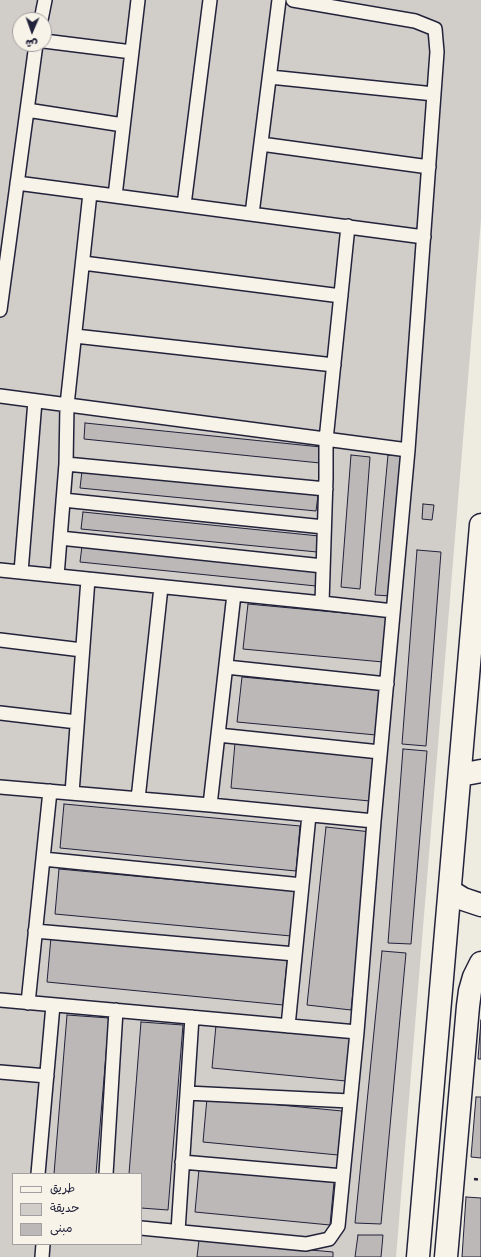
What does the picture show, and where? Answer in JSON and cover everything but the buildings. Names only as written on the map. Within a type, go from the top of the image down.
[{"type":"main road","points":[[418,1257],[481,525]]},
{"type":"main road","points":[[460,776],[481,771]]},
{"type":"main road","points":[[450,891],[463,899],[481,905]]},
{"type":"main road","points":[[446,1257],[468,1006],[474,977],[481,964]]},
{"type":"lane","points":[[43,12],[45,0]]},
{"type":"lane","points":[[115,196],[138,0]]},
{"type":"lane","points":[[184,205],[210,0]]},
{"type":"lane","points":[[252,214],[279,0]]},
{"type":"lane","points":[[142,1228],[306,1244],[329,1240],[338,1226],[357,1032],[380,752],[408,450],[437,52],[435,29],[415,21],[293,0]]},
{"type":"lane","points":[[52,42],[132,52]]},
{"type":"lane","points":[[0,310],[35,52]]},
{"type":"lane","points":[[270,76],[434,94]]},
{"type":"lane","points":[[27,110],[123,126]]},
{"type":"lane","points":[[261,144],[429,167]]},
{"type":"lane","points":[[17,183],[424,237]]},
{"type":"lane","points":[[57,576],[66,464],[67,405],[90,193]]},
{"type":"lane","points":[[322,603],[326,489],[326,440],[348,226]]},
{"type":"lane","points":[[83,263],[341,296]]},
{"type":"lane","points":[[75,336],[334,365]]},
{"type":"lane","points":[[0,396],[408,450]]},
{"type":"lane","points":[[21,572],[35,401]]},
{"type":"lane","points":[[66,464],[326,489]]},
{"type":"lane","points":[[63,500],[324,527]]},
{"type":"lane","points":[[60,538],[323,566]]},
{"type":"lane","points":[[0,570],[393,611]]},
{"type":"lane","points":[[72,793],[88,579]]},
{"type":"lane","points":[[138,799],[161,587]]},
{"type":"lane","points":[[210,805],[234,594]]},
{"type":"lane","points":[[0,640],[82,650]]},
{"type":"lane","points":[[226,667],[386,684]]},
{"type":"lane","points":[[0,712],[77,722]]},
{"type":"lane","points":[[218,735],[380,752]]},
{"type":"lane","points":[[0,787],[374,821]]},
{"type":"lane","points":[[28,1003],[50,791]]},
{"type":"lane","points":[[288,1026],[309,815]]},
{"type":"lane","points":[[43,859],[302,885]]},
{"type":"lane","points":[[35,931],[295,954]]},
{"type":"lane","points":[[0,1000],[357,1032]]},
{"type":"lane","points":[[38,1173],[53,1005]]},
{"type":"lane","points":[[106,1173],[116,1010]]},
{"type":"lane","points":[[178,1231],[192,1017]]},
{"type":"lane","points":[[0,1072],[47,1076]]},
{"type":"lane","points":[[187,1093],[350,1101]]},
{"type":"lane","points":[[182,1162],[343,1176]]},
{"type":"lane","points":[[42,1257],[44,1245]]},
{"type":"green space","points":[[0,0],[481,0],[481,220],[396,1257],[0,1257]]}]
